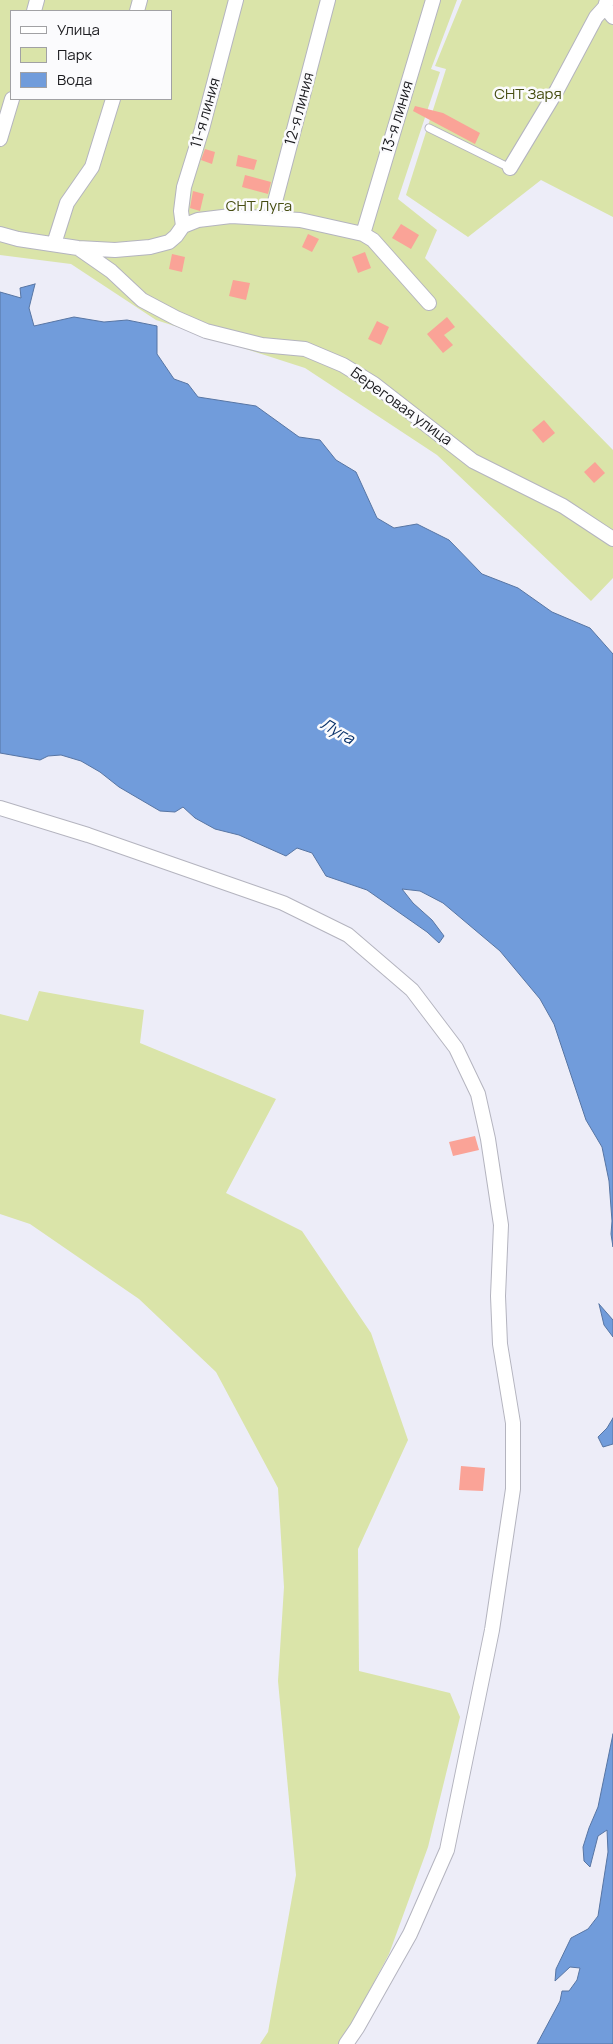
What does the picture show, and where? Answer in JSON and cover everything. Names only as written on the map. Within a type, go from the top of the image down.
[{"type":"street","name":"11-я линия","points":[[183,226],[181,211],[184,186],[202,129],[236,0]]},
{"type":"street","name":"12-я линия","points":[[272,217],[328,0]]},
{"type":"street","name":"13-я линия","points":[[363,234],[433,0]]},
{"type":"street","points":[[510,168],[557,90],[596,17],[608,8]]},
{"type":"street","points":[[0,139],[12,100]]},
{"type":"street","points":[[54,244],[67,203],[92,167],[113,100]]},
{"type":"street","points":[[0,234],[78,248],[115,250],[150,247],[169,242],[183,226],[198,220],[231,216],[300,220],[363,234],[374,240],[429,303]]},
{"type":"street","name":"Береговая улица","points":[[78,248],[112,271],[142,300],[184,322],[206,331],[262,345],[304,349],[343,365],[374,384],[473,461],[563,506],[613,539]]},
{"type":"street","points":[[0,808],[88,835],[282,903],[348,935],[412,990],[456,1048],[478,1094],[488,1139],[501,1225],[498,1296],[500,1334],[513,1423],[513,1489],[492,1630],[447,1850],[410,1934],[346,2044]]},
{"type":"lane","points":[[429,128],[510,168]]},
{"type":"green space","name":"СНТ Луга","points":[[0,0],[457,0],[431,69],[440,72],[398,199],[437,230],[425,258],[613,450],[613,578],[591,601],[437,455],[305,368],[156,320],[71,264],[0,255]]},
{"type":"green space","name":"СНТ Заря","points":[[462,0],[613,0],[613,217],[541,180],[468,237],[406,195],[446,69],[435,66]]},
{"type":"green space","points":[[39,991],[144,1010],[140,1043],[276,1099],[226,1193],[302,1231],[371,1333],[408,1440],[358,1549],[359,1671],[450,1693],[460,1717],[428,1847],[389,1954],[341,2044],[260,2044],[268,2032],[296,1875],[278,1681],[284,1587],[278,1488],[216,1372],[139,1299],[30,1224],[0,1214],[0,1014],[28,1021]]},
{"type":"water","name":"Луга","points":[[35,284],[29,308],[34,326],[74,317],[104,322],[127,320],[157,326],[157,354],[174,379],[188,384],[198,397],[256,406],[299,437],[320,440],[336,460],[356,472],[377,518],[394,528],[417,524],[449,540],[482,574],[518,588],[552,612],[590,628],[613,654],[613,1247],[609,1181],[602,1147],[586,1120],[554,1024],[540,999],[500,951],[443,903],[420,891],[402,889],[413,903],[432,920],[444,936],[439,943],[427,932],[367,890],[326,876],[312,853],[297,848],[286,856],[239,835],[215,829],[195,818],[183,807],[175,812],[160,811],[119,787],[100,772],[81,761],[61,755],[48,756],[40,760],[0,753],[0,292],[21,298],[20,288]]},
{"type":"water","points":[[599,1304],[613,1320],[613,1337],[604,1325]]},
{"type":"water","points":[[613,1418],[613,1444],[603,1447],[598,1437]]},
{"type":"water","points":[[613,1734],[613,2044],[537,2044],[560,2001],[562,1991],[569,1991],[577,1980],[580,1968],[570,1967],[555,1981],[556,1969],[571,1938],[588,1929],[598,1916],[608,1852],[607,1830],[598,1836],[590,1867],[584,1861],[583,1847],[598,1807]]},
{"type":"building","points":[[415,106],[443,113],[480,133],[475,144],[413,111]]},
{"type":"building","points":[[205,149],[215,152],[212,164],[201,160]]},
{"type":"building","points":[[238,155],[257,160],[254,170],[236,166]]},
{"type":"building","points":[[245,175],[271,182],[268,194],[242,187]]},
{"type":"building","points":[[193,191],[204,194],[200,211],[190,208]]},
{"type":"building","points":[[401,224],[419,235],[411,249],[392,238]]},
{"type":"building","points":[[308,234],[319,239],[312,252],[302,247]]},
{"type":"building","points":[[365,252],[371,268],[358,273],[352,257]]},
{"type":"building","points":[[172,254],[185,257],[182,272],[169,269]]},
{"type":"building","points":[[233,280],[250,283],[246,300],[229,296]]},
{"type":"building","points":[[447,317],[455,327],[444,335],[453,345],[443,353],[427,334]]},
{"type":"building","points":[[377,321],[389,327],[381,345],[368,339]]},
{"type":"building","points":[[544,420],[555,433],[543,443],[532,430]]},
{"type":"building","points":[[595,462],[605,473],[594,483],[584,472]]},
{"type":"building","points":[[475,1136],[479,1150],[453,1156],[449,1142]]},
{"type":"building","points":[[461,1466],[485,1468],[483,1491],[459,1490]]}]
